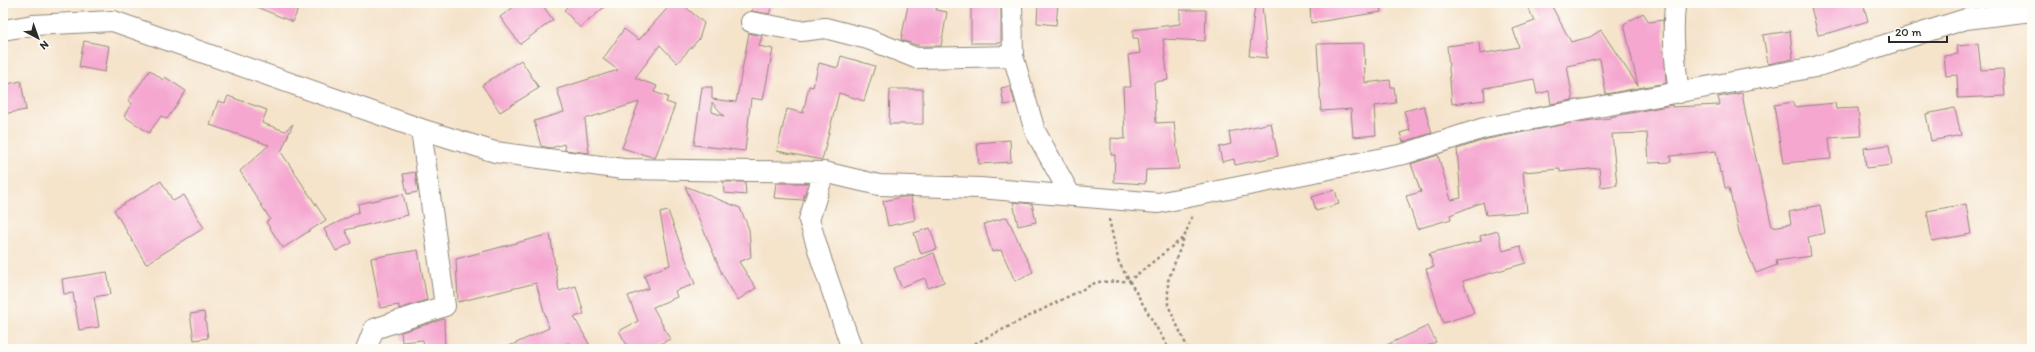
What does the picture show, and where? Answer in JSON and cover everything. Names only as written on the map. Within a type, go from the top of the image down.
[{"type":"street","points":[[1012,3],[1013,56],[1034,131],[1071,196]]},
{"type":"street","points":[[1674,5],[1674,48],[1679,92]]},
{"type":"street","points":[[3,30],[33,25],[113,21],[421,129],[495,152],[623,169],[824,172],[879,185],[980,188],[1158,203],[1404,154],[1484,128],[1815,67],[1966,19],[2032,11]]},
{"type":"street","points":[[751,22],[800,31],[824,28],[868,39],[916,58],[1013,56]]},
{"type":"street","points":[[366,349],[374,329],[445,306],[421,129]]},
{"type":"street","points":[[824,172],[809,220],[852,349]]},
{"type":"path","points":[[1188,349],[1168,305],[1168,281],[1200,195]]},
{"type":"path","points":[[1105,199],[1119,263],[1169,349]]},
{"type":"path","points":[[964,349],[1097,282],[1129,281],[1184,237]]},
{"type":"building","points":[[247,3],[300,3],[293,22]]},
{"type":"building","points":[[519,3],[541,3],[553,20],[520,44],[500,17]]},
{"type":"building","points":[[571,3],[609,3],[580,28],[564,10]]},
{"type":"building","points":[[672,3],[681,3],[704,23],[699,39],[677,63],[660,45],[635,78],[657,86],[654,92],[668,97],[666,102],[675,105],[655,158],[622,148],[639,102],[585,119],[589,153],[565,150],[564,144],[551,148],[541,146],[534,121],[564,112],[557,89],[618,70],[603,59],[624,29],[639,40]]},
{"type":"building","points":[[754,3],[773,3],[769,14],[752,11]]},
{"type":"building","points":[[918,3],[937,3],[936,10],[947,12],[941,46],[920,46],[901,40],[908,5],[917,6]]},
{"type":"building","points":[[1038,3],[1058,3],[1056,25],[1037,23]]},
{"type":"building","points":[[1329,3],[1380,3],[1381,12],[1311,23],[1310,5]]},
{"type":"building","points":[[1525,3],[1550,3],[1571,42],[1590,37],[1601,30],[1638,86],[1624,24],[1643,13],[1649,22],[1663,20],[1666,83],[1606,94],[1600,59],[1567,66],[1573,100],[1551,104],[1549,91],[1537,94],[1534,79],[1484,88],[1485,100],[1452,104],[1447,46],[1479,42],[1480,54],[1519,47],[1513,29],[1535,21]]},
{"type":"building","points":[[1810,3],[1863,3],[1868,21],[1818,35]]},
{"type":"building","points":[[971,5],[1001,5],[1001,43],[971,43]]},
{"type":"building","points":[[1255,5],[1262,5],[1267,58],[1249,56]]},
{"type":"building","points":[[1180,10],[1206,10],[1205,41],[1163,39],[1168,80],[1154,82],[1156,123],[1174,122],[1179,169],[1146,170],[1145,184],[1114,182],[1115,155],[1111,155],[1111,138],[1125,139],[1123,87],[1131,87],[1128,55],[1140,53],[1138,38],[1133,38],[1133,30],[1180,24]]},
{"type":"building","points":[[1790,31],[1793,59],[1768,64],[1763,35]]},
{"type":"building","points":[[749,33],[762,36],[759,46],[773,49],[763,100],[751,98],[745,151],[694,145],[702,87],[712,87],[712,99],[736,102]],"holes":[[[712,102],[724,116],[712,112]]]},
{"type":"building","points":[[84,41],[109,46],[105,72],[79,67]]},
{"type":"building","points":[[1364,43],[1365,83],[1390,80],[1391,87],[1394,87],[1396,103],[1374,106],[1376,135],[1353,137],[1351,109],[1321,111],[1317,44]]},
{"type":"building","points":[[1978,44],[1981,70],[2003,69],[2005,96],[1958,98],[1957,75],[1946,76],[1944,56],[1958,54],[1957,46]]},
{"type":"building","points":[[841,56],[875,66],[864,101],[839,93],[822,160],[777,151],[787,109],[803,113],[809,86],[813,87],[819,63],[838,68]]},
{"type":"building","points":[[521,60],[539,88],[500,112],[482,85]]},
{"type":"building","points":[[150,70],[163,80],[165,77],[186,91],[167,119],[161,116],[149,133],[124,116],[132,103],[128,101]]},
{"type":"building","points":[[21,81],[26,110],[3,114],[3,85]]},
{"type":"building","points":[[1010,86],[1015,103],[1004,105],[1001,88]]},
{"type":"building","points":[[890,89],[923,89],[923,124],[889,124]]},
{"type":"building","points":[[1742,93],[1772,227],[1791,224],[1789,212],[1820,205],[1825,233],[1808,237],[1811,256],[1776,261],[1777,265],[1756,273],[1739,232],[1729,188],[1725,188],[1722,172],[1720,173],[1716,151],[1670,156],[1671,162],[1649,163],[1647,133],[1612,134],[1617,185],[1601,187],[1599,168],[1560,172],[1560,169],[1523,172],[1527,212],[1486,215],[1483,202],[1450,215],[1451,219],[1417,229],[1406,196],[1421,192],[1411,164],[1438,155],[1451,200],[1461,198],[1457,149],[1487,139],[1577,122],[1610,118],[1672,105],[1672,107],[1720,105],[1718,97]]},
{"type":"building","points":[[228,96],[267,110],[262,123],[285,131],[293,124],[281,152],[326,220],[283,248],[266,222],[270,219],[240,171],[269,145],[210,125],[218,101],[225,103]]},
{"type":"building","points":[[1793,102],[1794,107],[1835,103],[1836,109],[1858,108],[1861,136],[1829,138],[1831,159],[1783,163],[1774,105]]},
{"type":"building","points":[[1424,106],[1432,133],[1403,142],[1400,133],[1410,130],[1404,111]]},
{"type":"building","points":[[1955,108],[1961,135],[1931,141],[1926,114]]},
{"type":"building","points":[[1271,123],[1278,156],[1235,165],[1234,159],[1222,162],[1219,147],[1231,144],[1229,132]]},
{"type":"building","points":[[1010,140],[1011,162],[979,164],[977,143]]},
{"type":"building","points":[[1889,145],[1892,165],[1866,168],[1864,148]]},
{"type":"building","points":[[415,172],[418,192],[407,194],[403,174]]},
{"type":"building","points":[[161,181],[173,201],[184,195],[204,228],[146,264],[114,210]]},
{"type":"building","points":[[723,182],[745,182],[746,195],[724,193]]},
{"type":"building","points":[[776,183],[808,183],[803,200],[774,198]]},
{"type":"building","points":[[685,186],[740,208],[749,229],[751,257],[739,262],[756,288],[738,300],[722,274]]},
{"type":"building","points":[[1335,190],[1339,204],[1316,211],[1312,197]]},
{"type":"building","points":[[403,194],[408,215],[345,230],[352,243],[336,251],[324,229],[359,212],[358,204]]},
{"type":"building","points":[[902,197],[911,197],[915,220],[888,226],[883,201]]},
{"type":"building","points":[[1013,202],[1032,204],[1036,222],[1018,226]]},
{"type":"building","points":[[1966,204],[1971,234],[1932,241],[1927,211]]},
{"type":"building","points":[[668,211],[695,284],[675,291],[677,297],[653,307],[670,339],[650,349],[629,349],[619,331],[638,321],[628,296],[649,288],[644,275],[670,265],[660,213]]},
{"type":"building","points":[[1007,217],[1033,272],[1015,281],[1001,250],[992,252],[984,224]]},
{"type":"building","points":[[930,228],[937,249],[921,254],[914,233]]},
{"type":"building","points":[[1498,231],[1503,251],[1520,246],[1526,263],[1463,281],[1474,313],[1443,323],[1426,269],[1434,267],[1429,254],[1481,241],[1480,236]]},
{"type":"building","points":[[550,234],[559,291],[576,286],[584,314],[574,317],[592,349],[572,349],[569,343],[549,349],[503,349],[549,328],[536,283],[458,302],[456,259]]},
{"type":"building","points":[[418,250],[427,300],[399,309],[399,305],[380,308],[371,258]]},
{"type":"building","points":[[934,253],[944,282],[928,288],[925,278],[901,287],[894,268]]},
{"type":"building","points":[[107,272],[111,294],[94,297],[99,327],[79,330],[73,293],[64,294],[62,279]]},
{"type":"building","points":[[204,312],[208,338],[194,340],[190,314]]},
{"type":"building","points":[[444,319],[445,349],[424,349],[423,340],[402,342],[401,332]]},
{"type":"building","points":[[1428,326],[1436,342],[1421,349],[1378,349]]}]
